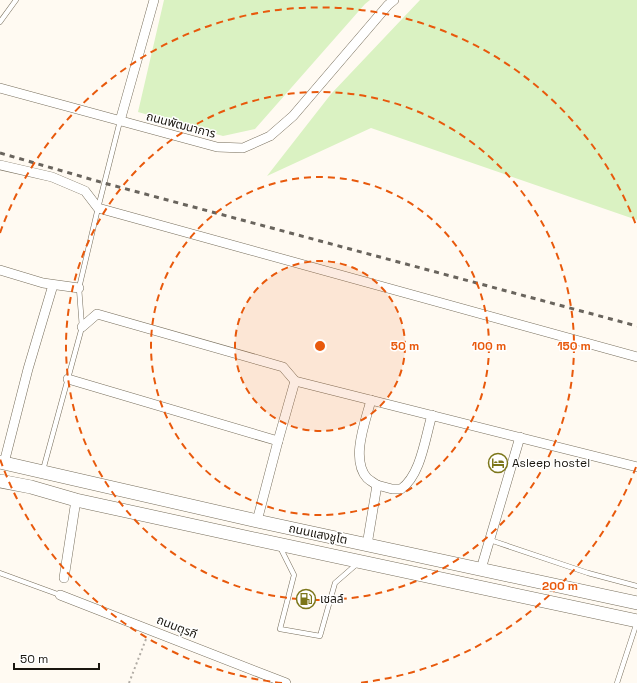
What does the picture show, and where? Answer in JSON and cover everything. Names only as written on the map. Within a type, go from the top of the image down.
[{"type":"main road","name":"ถนนแสงชูโต","points":[[2,462],[257,521],[637,603]]},
{"type":"main road","name":"ถนนแสงชูโต","points":[[0,481],[31,487],[76,500],[637,622]]},
{"type":"main road","points":[[250,538],[257,521]]},
{"type":"main road","points":[[426,576],[432,559]]},
{"type":"street","points":[[120,121],[154,0]]},
{"type":"street","name":"ถนนพัฒนาการ","points":[[0,88],[217,147],[243,148],[270,136],[293,116],[388,5],[394,0]]},
{"type":"street","points":[[0,165],[52,177],[85,191],[98,208],[637,358]]},
{"type":"street","points":[[0,270],[43,283],[79,288]]},
{"type":"street","points":[[2,462],[28,369],[54,285]]},
{"type":"street","points":[[82,327],[97,314],[283,367],[295,381],[637,467]]},
{"type":"street","points":[[68,379],[278,441]]},
{"type":"street","points":[[257,521],[295,381]]},
{"type":"street","points":[[371,400],[360,446],[360,460],[367,478],[377,485],[392,489],[401,489],[411,480],[418,463],[432,415]]},
{"type":"street","points":[[481,569],[520,437]]},
{"type":"street","points":[[367,545],[377,485]]},
{"type":"street","points":[[64,578],[76,500]]},
{"type":"street","name":"ถนนตุรกี","points":[[60,595],[286,683]]},
{"type":"lane","points":[[0,22],[16,0]]},
{"type":"lane","points":[[43,472],[82,327],[79,288],[120,121]]},
{"type":"lane","points":[[490,540],[588,573],[637,586]]},
{"type":"lane","points":[[278,544],[294,575],[280,629],[320,636],[336,583],[359,562]]},
{"type":"lane","points":[[0,573],[60,595]]},
{"type":"lane","points":[[616,683],[637,622]]},
{"type":"path","points":[[129,683],[150,629]]},
{"type":"green space","points":[[164,0],[370,0],[255,129],[223,136],[138,112]]},
{"type":"green space","points":[[420,0],[637,0],[637,220],[371,128],[267,176],[331,94]]},
{"type":"railway","points":[[0,153],[104,183],[637,326]]},
{"type":"place","name":"Asleep hostel","points":[[498,463]]},
{"type":"place","name":"เชลล์","points":[[306,599]]}]
